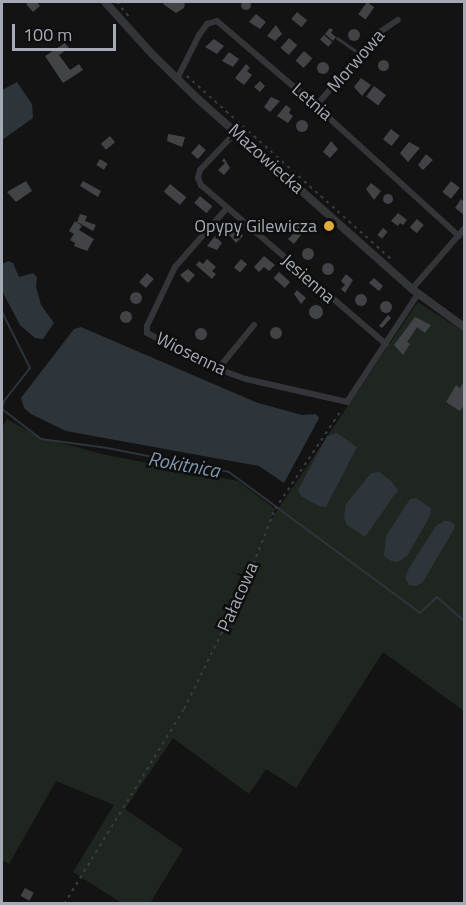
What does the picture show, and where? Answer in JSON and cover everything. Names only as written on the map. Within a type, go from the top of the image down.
[{"type":"street","name":"Mazowiecka","points":[[105,2],[177,79],[415,291],[465,327]]},
{"type":"street","name":"Morwowa","points":[[316,106],[377,34],[398,20]]},
{"type":"street","name":"Letnia","points":[[177,79],[199,35],[207,24],[218,21],[316,106],[459,236]]},
{"type":"street","name":"Jesienna","points":[[236,132],[200,170],[198,178],[201,185],[386,344]]},
{"type":"street","name":"Wiosenna","points":[[227,208],[175,267],[147,326],[147,333],[218,369],[246,379],[347,402]]},
{"type":"street","points":[[347,402],[386,344],[415,291],[465,229]]},
{"type":"street","points":[[218,369],[254,325]]},
{"type":"lane","points":[[337,38],[360,54]]},
{"type":"path","points":[[184,74],[382,250],[398,269]]},
{"type":"path","name":"Pałacowa","points":[[64,903],[184,708],[245,585],[275,509],[347,402]]},
{"type":"shaded area","points":[[17,82],[32,104],[33,118],[2,140],[2,90]]},
{"type":"shaded area","points":[[8,261],[13,263],[19,277],[33,273],[37,277],[36,287],[41,305],[54,323],[43,339],[35,338],[20,325],[2,291],[2,264]]},
{"type":"shaded area","points":[[418,302],[464,332],[464,711],[383,652],[296,788],[266,769],[249,794],[173,738],[125,809],[183,849],[150,903],[120,902],[73,872],[114,805],[56,781],[9,864],[2,860],[2,427],[7,419],[39,437],[102,454],[238,481],[275,509],[270,521]]},
{"type":"shaded area","points":[[81,327],[258,403],[302,415],[316,414],[319,418],[284,483],[259,466],[66,431],[31,414],[24,408],[21,398],[74,329]]},
{"type":"shaded area","points":[[337,433],[357,447],[326,507],[319,506],[301,496],[298,490],[327,436]]},
{"type":"shaded area","points":[[379,472],[398,490],[365,537],[347,525],[344,518],[346,504],[371,473]]},
{"type":"shaded area","points":[[416,498],[431,508],[430,516],[407,556],[398,562],[391,561],[384,556],[386,536],[410,499]]},
{"type":"shaded area","points":[[444,521],[450,521],[455,525],[453,531],[423,582],[416,586],[409,585],[405,578],[409,568],[436,526]]},
{"type":"building","points":[[246,0],[250,1],[250,9],[246,10],[242,9],[241,5],[242,1]]},
{"type":"building","points":[[37,2],[40,6],[33,12],[26,4]]},
{"type":"building","points":[[166,2],[185,4],[184,8],[176,13],[163,4]]},
{"type":"building","points":[[367,2],[374,7],[365,19],[358,14]]},
{"type":"building","points":[[297,12],[307,20],[301,27],[291,19]]},
{"type":"building","points":[[256,14],[266,22],[260,29],[249,22]]},
{"type":"building","points":[[276,25],[282,34],[275,41],[267,36]]},
{"type":"building","points":[[330,28],[333,30],[331,33],[336,37],[333,41],[325,34]]},
{"type":"building","points":[[356,29],[360,35],[356,41],[352,41],[348,33]]},
{"type":"building","points":[[324,35],[332,42],[328,47],[320,40]]},
{"type":"building","points":[[289,38],[297,45],[289,55],[280,48]]},
{"type":"building","points":[[214,39],[224,46],[217,54],[205,47]]},
{"type":"building","points":[[65,43],[69,48],[59,55],[70,70],[79,64],[83,70],[63,83],[45,56]]},
{"type":"building","points":[[304,51],[312,58],[304,68],[295,61]]},
{"type":"building","points":[[229,52],[239,59],[233,67],[222,61]]},
{"type":"building","points":[[383,59],[389,65],[383,71],[377,65]]},
{"type":"building","points":[[325,62],[329,68],[325,74],[321,74],[317,66]]},
{"type":"building","points":[[246,64],[250,68],[247,71],[252,75],[244,85],[235,78]]},
{"type":"building","points":[[361,78],[371,85],[362,96],[354,87]]},
{"type":"building","points":[[260,81],[265,86],[260,92],[254,87]]},
{"type":"building","points":[[374,86],[386,95],[378,105],[366,96]]},
{"type":"building","points":[[271,97],[280,101],[270,112],[264,107]]},
{"type":"building","points":[[286,105],[291,109],[289,113],[293,116],[288,123],[277,116]]},
{"type":"building","points":[[302,120],[308,126],[302,132],[296,126]]},
{"type":"building","points":[[391,129],[400,136],[392,146],[383,139]]},
{"type":"building","points":[[168,134],[185,137],[182,147],[167,141]]},
{"type":"building","points":[[110,136],[115,142],[106,150],[101,144]]},
{"type":"building","points":[[331,141],[338,149],[330,158],[323,152]]},
{"type":"building","points":[[409,142],[420,148],[408,162],[400,153]]},
{"type":"building","points":[[199,144],[206,150],[198,159],[191,153]]},
{"type":"building","points":[[426,154],[433,160],[423,170],[418,165]]},
{"type":"building","points":[[224,158],[230,168],[224,175],[218,170],[225,163],[222,161]]},
{"type":"building","points":[[100,159],[108,164],[104,170],[96,165]]},
{"type":"building","points":[[26,181],[32,191],[16,202],[7,192]]},
{"type":"building","points":[[83,181],[101,191],[98,197],[80,186]]},
{"type":"building","points":[[451,181],[460,188],[451,199],[442,192]]},
{"type":"building","points":[[371,183],[381,191],[374,200],[366,189]]},
{"type":"building","points":[[170,184],[186,197],[180,205],[164,192]]},
{"type":"building","points":[[388,194],[393,199],[388,204],[383,199]]},
{"type":"building","points":[[200,196],[212,206],[206,213],[194,203]]},
{"type":"building","points":[[461,199],[464,202],[464,215],[455,208]]},
{"type":"building","points":[[398,213],[407,220],[403,225],[400,223],[398,226],[391,221]]},
{"type":"building","points":[[80,214],[87,216],[85,221],[96,225],[93,231],[77,222]]},
{"type":"building","points":[[417,219],[424,225],[417,233],[410,227]]},
{"type":"building","points":[[75,221],[82,226],[79,230],[94,239],[87,251],[74,246],[75,243],[70,240],[74,234],[69,231]]},
{"type":"building","points":[[268,221],[272,222],[272,230],[268,231],[264,230],[263,226],[264,222]]},
{"type":"building","points":[[232,224],[243,236],[236,243],[226,231]]},
{"type":"building","points":[[298,225],[304,231],[294,244],[288,239],[292,235],[289,232],[292,227],[295,228]]},
{"type":"building","points":[[383,228],[388,232],[382,239],[377,235]]},
{"type":"building","points":[[215,236],[222,243],[217,250],[207,246]]},
{"type":"building","points":[[310,248],[314,254],[310,260],[306,260],[302,252]]},
{"type":"building","points":[[264,256],[275,265],[269,271],[264,267],[259,272],[254,267]]},
{"type":"building","points":[[207,259],[216,267],[212,271],[216,274],[212,279],[196,265],[199,261],[203,264]]},
{"type":"building","points":[[241,259],[247,264],[240,273],[234,267]]},
{"type":"building","points":[[330,263],[334,269],[330,275],[326,275],[322,267]]},
{"type":"building","points":[[188,269],[195,275],[188,283],[180,275]]},
{"type":"building","points":[[279,272],[290,282],[285,288],[274,278]]},
{"type":"building","points":[[147,273],[154,279],[146,288],[139,282]]},
{"type":"building","points":[[346,274],[353,280],[345,293],[341,289],[345,285],[341,281]]},
{"type":"building","points":[[374,278],[383,286],[379,291],[369,283]]},
{"type":"building","points":[[297,290],[306,298],[301,304],[294,294]]},
{"type":"building","points":[[136,292],[142,298],[136,304],[130,298]]},
{"type":"building","points":[[363,294],[367,300],[363,306],[359,306],[355,298]]},
{"type":"building","points":[[386,301],[392,307],[386,313],[380,307]]},
{"type":"building","points":[[316,305],[321,307],[323,312],[321,317],[316,319],[311,317],[309,312],[311,307]]},
{"type":"building","points":[[128,311],[132,317],[128,323],[124,323],[120,315]]},
{"type":"building","points":[[388,315],[391,318],[382,328],[379,326]]},
{"type":"building","points":[[415,317],[431,325],[425,333],[417,327],[407,342],[410,344],[403,355],[394,345]]},
{"type":"building","points":[[278,327],[281,328],[281,338],[274,339],[271,338],[270,331],[271,328]]},
{"type":"building","points":[[203,328],[207,334],[203,340],[199,340],[195,332]]},
{"type":"building","points":[[464,381],[464,405],[460,411],[446,402],[456,385],[460,388]]},
{"type":"building","points":[[25,888],[34,893],[29,901],[21,896]]},
{"type":"waterway","name":"Rokitnica","points":[[2,312],[30,368],[4,401],[2,409],[41,439],[107,448],[229,472],[420,613],[437,597],[464,621]]},
{"type":"place","name":"Opypy Gilewicza","points":[[329,226]]}]
